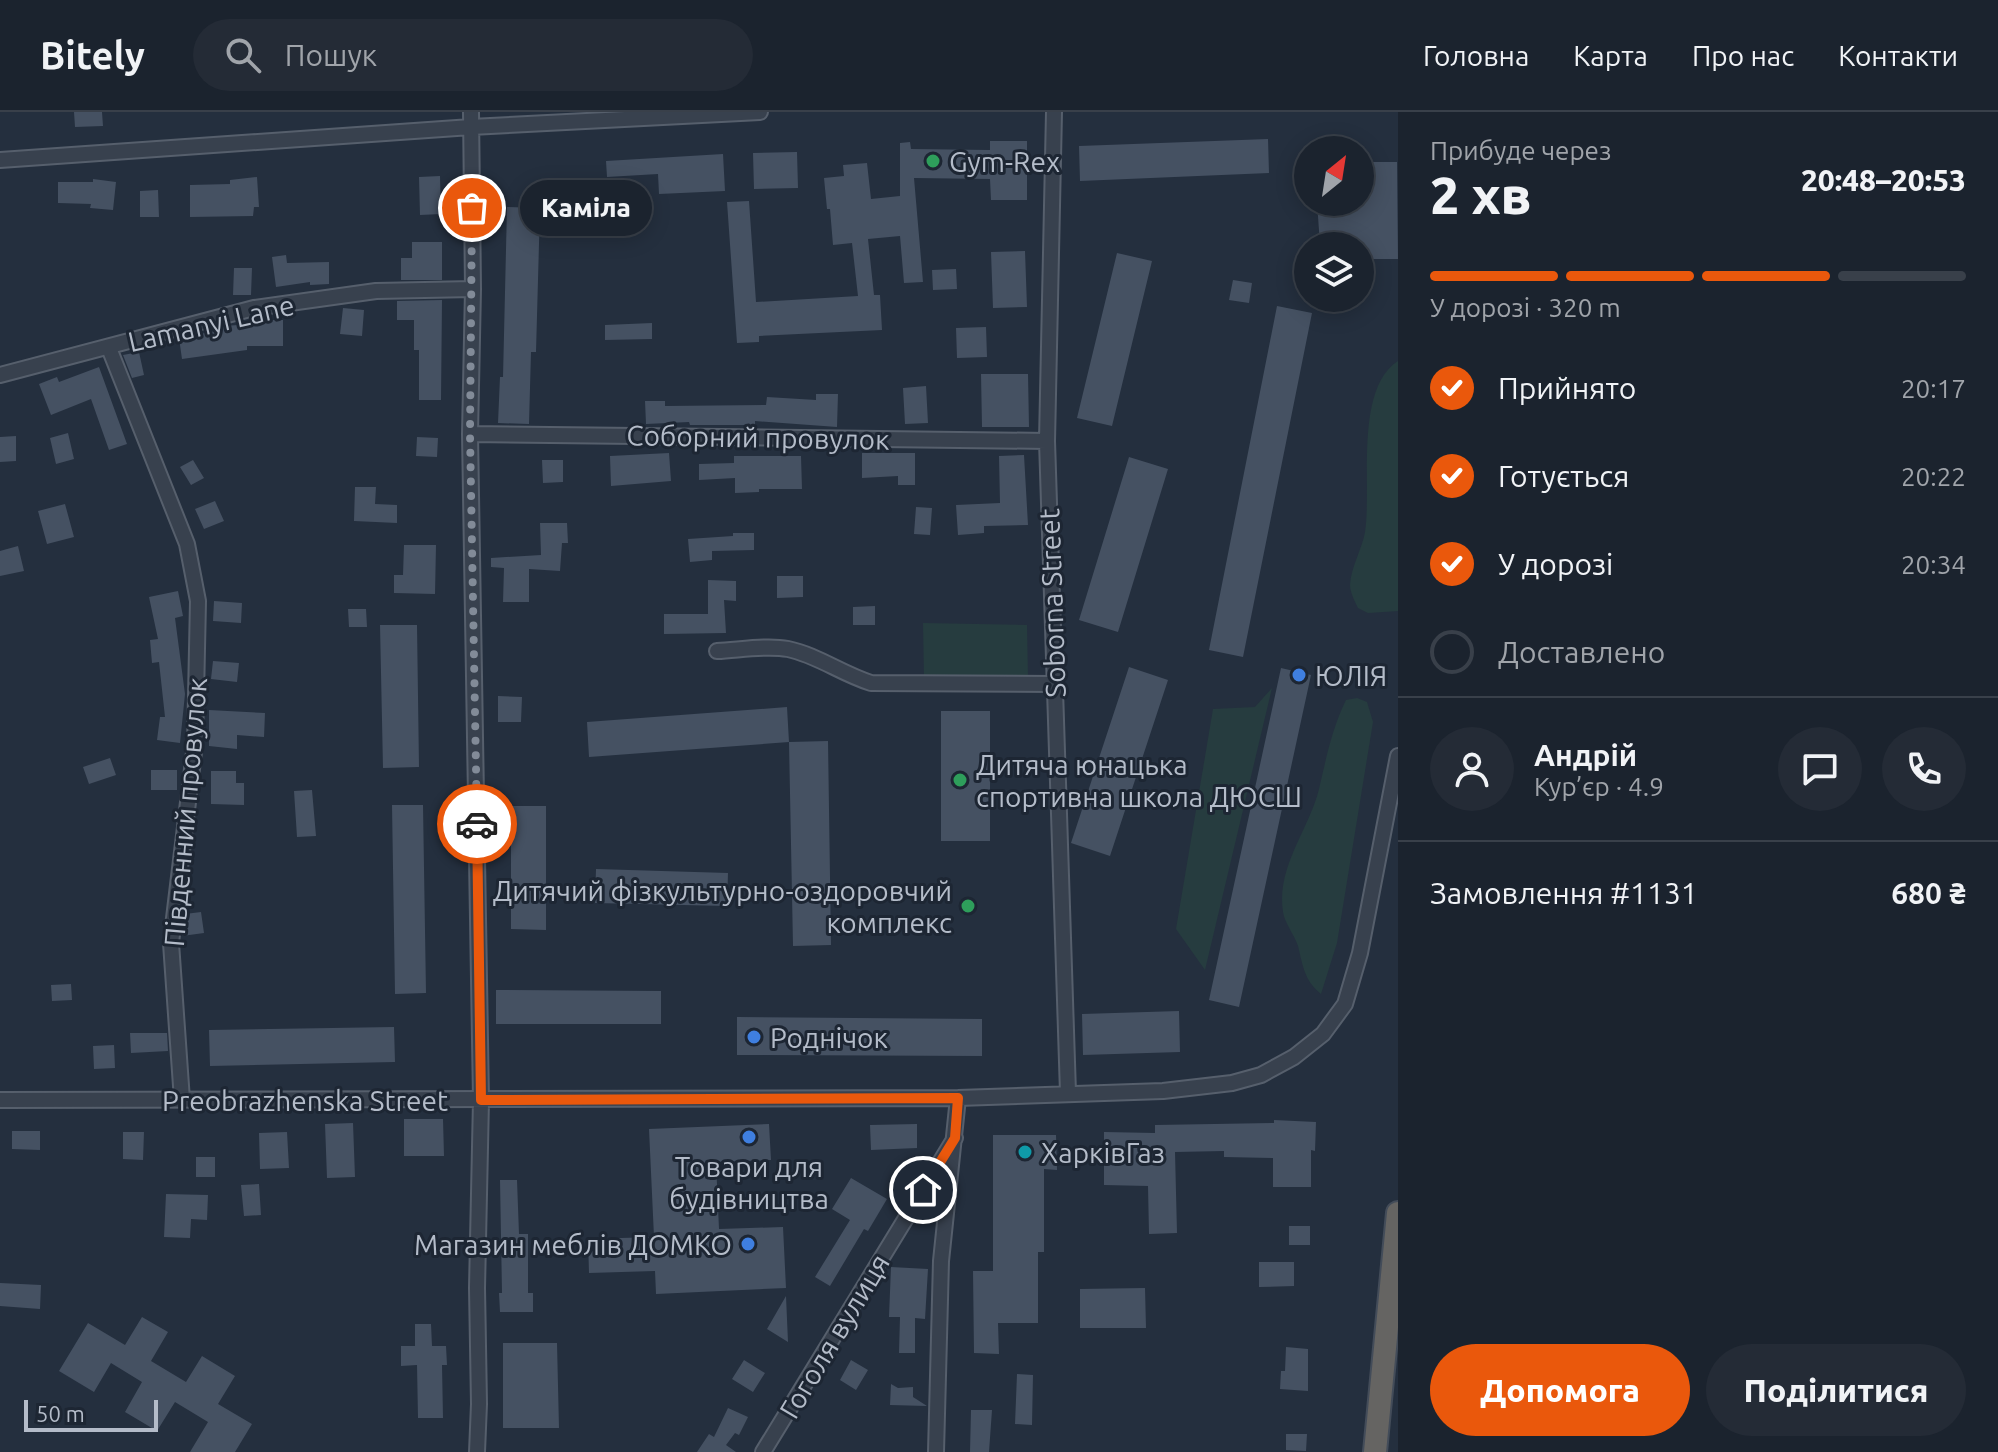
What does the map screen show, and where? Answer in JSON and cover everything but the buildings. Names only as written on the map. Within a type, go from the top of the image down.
[{"type":"highway","points":[[1375,1452],[1398,1213]]},
{"type":"street","points":[[0,160],[471,120],[760,112]]},
{"type":"street","name":"Soborna Street","points":[[1054,112],[1047,441],[1068,1093]]},
{"type":"street","points":[[471,120],[473,289],[470,434],[481,1100],[477,1452]]},
{"type":"street","name":"Lamanyi Lane","points":[[0,375],[254,308],[376,291],[473,289]]},
{"type":"street","name":"Південний провулок","points":[[109,348],[187,544],[198,601],[195,744],[171,943],[182,1100]]},
{"type":"street","name":"Соборний провулок","points":[[470,434],[1047,441]]},
{"type":"street","points":[[717,651],[785,648],[815,657],[844,674],[871,683],[1054,684]]},
{"type":"street","name":"Preobrazhenska Street","points":[[0,1100],[958,1098],[1163,1091],[1232,1083],[1261,1075],[1294,1057],[1323,1034],[1345,1004],[1360,953],[1398,756]]},
{"type":"street","points":[[936,1452],[941,1261],[958,1098]]},
{"type":"street","name":"Гоголя вулиця","points":[[763,1452],[955,1138]]},
{"type":"green space","points":[[1398,361],[1398,611],[1368,613],[1358,608],[1350,585],[1365,532],[1370,416],[1375,393],[1384,375]]},
{"type":"green space","points":[[923,623],[1027,625],[1028,677],[924,679]]},
{"type":"green space","points":[[1272,688],[1205,970],[1176,929],[1213,709],[1255,707]]},
{"type":"green space","points":[[1357,698],[1367,702],[1373,722],[1337,943],[1321,994],[1305,972],[1298,946],[1284,916],[1282,895],[1289,864],[1319,789],[1337,722],[1346,700]]},
{"type":"way so far","points":[[472,208],[470,434],[477,824]]},
{"type":"place","name":"Gym-Rex","points":[[933,161]]},
{"type":"place","name":"Каміла","points":[[472,208]]},
{"type":"place","name":"ЮЛІЯ","points":[[1299,675]]},
{"type":"place","name":"Дитяча юнацька спортивна школа ДЮСШ","points":[[960,780]]},
{"type":"place","name":"Дитячий фізкультурно-оздоровчий комплекс","points":[[968,906]]},
{"type":"place","name":"Роднічок","points":[[754,1037]]},
{"type":"place","name":"Товари для будівництва","points":[[749,1137]]},
{"type":"place","name":"ХарківГаз","points":[[1025,1152]]},
{"type":"place","name":"Магазин меблів ДОМКО","points":[[748,1244]]},
{"type":"route","points":[[477,824],[481,1100],[958,1098],[955,1138],[923,1190]]}]
